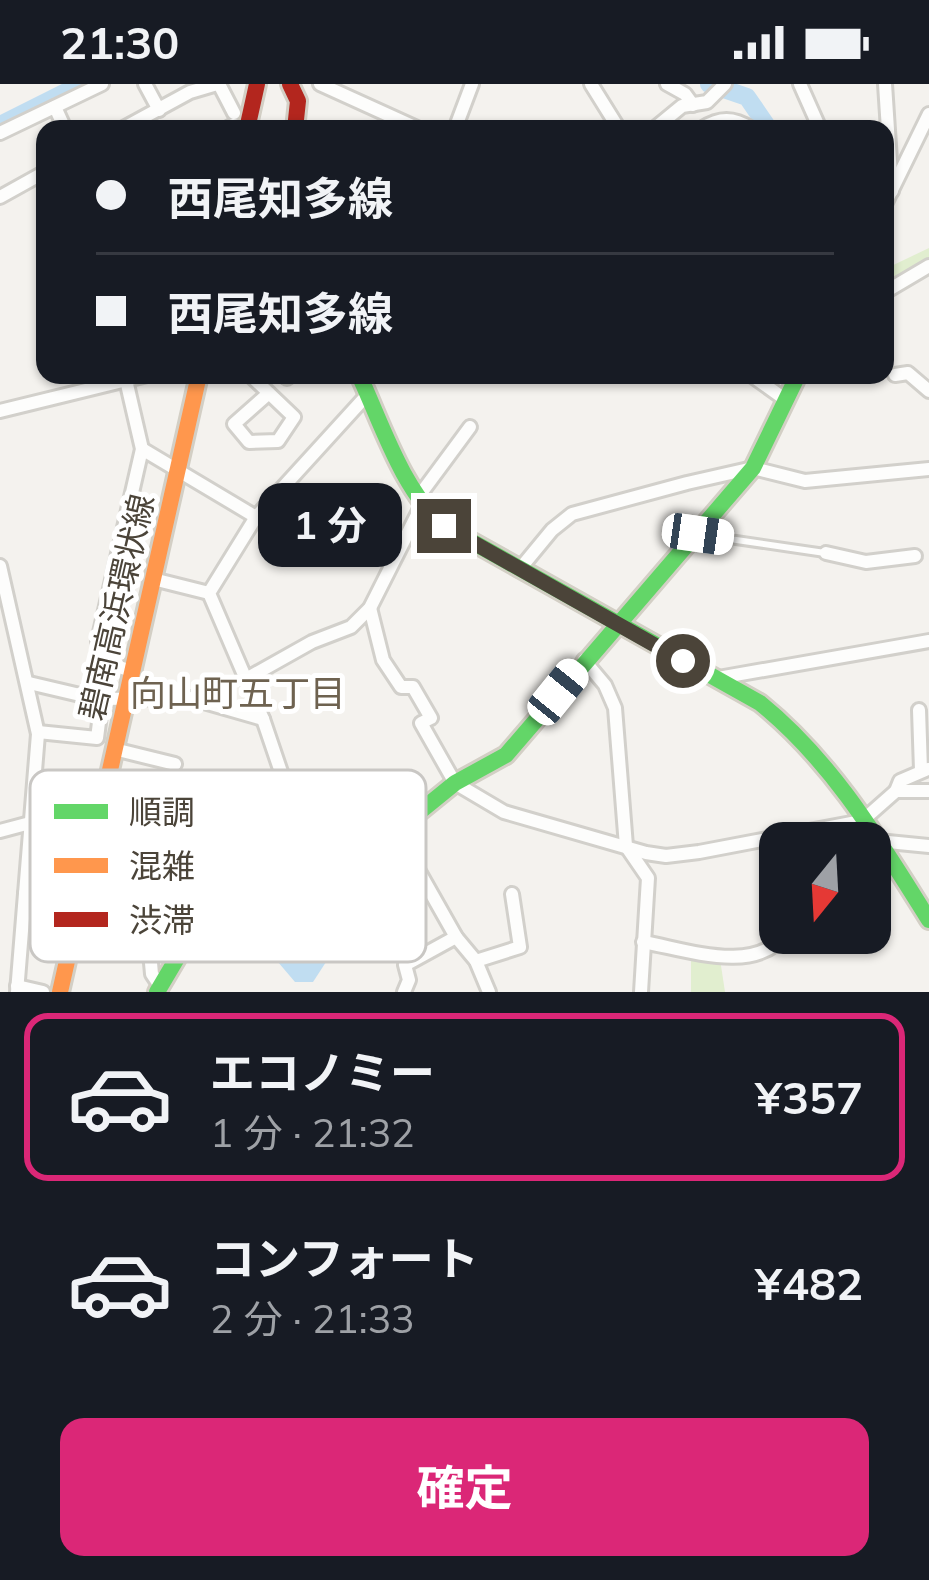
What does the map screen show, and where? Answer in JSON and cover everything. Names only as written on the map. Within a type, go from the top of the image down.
[{"type":"main road","points":[[249,120],[256,84]]},
{"type":"main road","name":"碧南高浜環状線","points":[[109,770],[193,384]]},
{"type":"main road","points":[[363,384],[422,499],[444,526],[788,722],[862,821]]},
{"type":"main road","points":[[426,807],[455,783],[506,755],[754,468],[794,384]]},
{"type":"main road","points":[[891,861],[928,918]]},
{"type":"main road","name":"碧南高浜環状線","points":[[60,992],[67,962]]},
{"type":"main road","points":[[159,989],[175,962]]},
{"type":"street","points":[[0,133],[102,84]]},
{"type":"street","points":[[145,84],[159,110]]},
{"type":"street","points":[[140,120],[190,92],[218,84],[234,113]]},
{"type":"street","points":[[294,93],[316,93],[320,84],[399,120]]},
{"type":"street","points":[[458,120],[472,84]]},
{"type":"street","points":[[591,84],[613,120]]},
{"type":"street","points":[[667,84],[693,105]]},
{"type":"street","points":[[665,120],[682,106],[707,102],[725,84]]},
{"type":"street","points":[[800,84],[816,120]]},
{"type":"street","points":[[885,84],[886,120]]},
{"type":"street","points":[[55,107],[61,120]]},
{"type":"street","points":[[894,188],[924,138],[929,114]]},
{"type":"street","points":[[0,197],[36,177]]},
{"type":"street","points":[[894,287],[929,266]]},
{"type":"street","points":[[895,375],[908,373],[929,391]]},
{"type":"street","points":[[0,411],[110,384]]},
{"type":"street","points":[[127,384],[142,448],[98,641],[106,663],[131,671]]},
{"type":"street","points":[[260,384],[269,393],[294,417],[278,441],[249,442],[234,424],[269,393]]},
{"type":"street","points":[[764,384],[786,400]]},
{"type":"street","points":[[209,592],[256,518],[368,394]]},
{"type":"street","points":[[246,679],[312,642],[351,627],[370,608],[422,499],[470,427]]},
{"type":"street","points":[[142,448],[256,518]]},
{"type":"street","points":[[518,570],[572,514],[754,468],[805,481],[929,469]]},
{"type":"street","points":[[826,553],[866,562],[922,556]]},
{"type":"street","points":[[0,566],[38,732],[35,770]]},
{"type":"street","points":[[152,578],[209,592]]},
{"type":"street","points":[[209,592],[280,770]]},
{"type":"street","points":[[370,608],[383,661],[401,687],[413,687],[430,718],[421,723],[455,783],[504,812],[666,856],[759,840]]},
{"type":"street","points":[[716,679],[929,641]]},
{"type":"street","points":[[584,660],[605,685],[615,708],[626,846],[648,878],[641,992]]},
{"type":"street","points":[[29,683],[101,699],[190,698],[263,719]]},
{"type":"street","points":[[38,732],[97,738],[101,699]]},
{"type":"street","points":[[857,822],[896,791],[900,781],[925,769],[919,710]]},
{"type":"street","points":[[114,749],[175,764]]},
{"type":"street","points":[[896,791],[929,791]]},
{"type":"street","points":[[0,831],[30,823],[17,989],[43,992]]},
{"type":"street","points":[[891,842],[929,846]]},
{"type":"street","points":[[426,884],[456,937],[476,961],[489,992]]},
{"type":"street","points":[[25,893],[30,894]]},
{"type":"street","points":[[476,961],[520,947],[512,894]]},
{"type":"street","points":[[426,953],[456,937]]},
{"type":"street","points":[[644,943],[710,956],[759,952]]},
{"type":"street","points":[[404,992],[409,980],[405,965],[410,962]]},
{"type":"lane","points":[[698,534],[826,553]]},
{"type":"green space","points":[[929,248],[929,264],[894,284],[894,265]]},
{"type":"green space","points":[[691,955],[720,959],[725,992],[691,992]]},
{"type":"water","points":[[278,962],[326,962],[313,982],[295,982]]},
{"type":"waterway","points":[[0,125],[82,84]]},
{"type":"waterway","points":[[709,84],[747,97],[763,120]]},
{"type":"traffic: fast","points":[[363,384],[405,475],[444,526],[760,703],[833,777],[929,920]]},
{"type":"traffic: fast","points":[[426,807],[455,783],[506,755],[753,468],[794,384]]},
{"type":"traffic: fast","points":[[157,992],[175,962]]},
{"type":"traffic: slow","points":[[110,770],[197,384]]},
{"type":"traffic: slow","points":[[60,992],[67,962]]},
{"type":"traffic: jam","points":[[249,120],[257,84]]},
{"type":"traffic: jam","points":[[290,84],[298,101],[296,120]]},
{"type":"district","name":"向山町五丁目","points":[[238,692]]},
{"type":"route","points":[[444,526],[683,661]]}]
